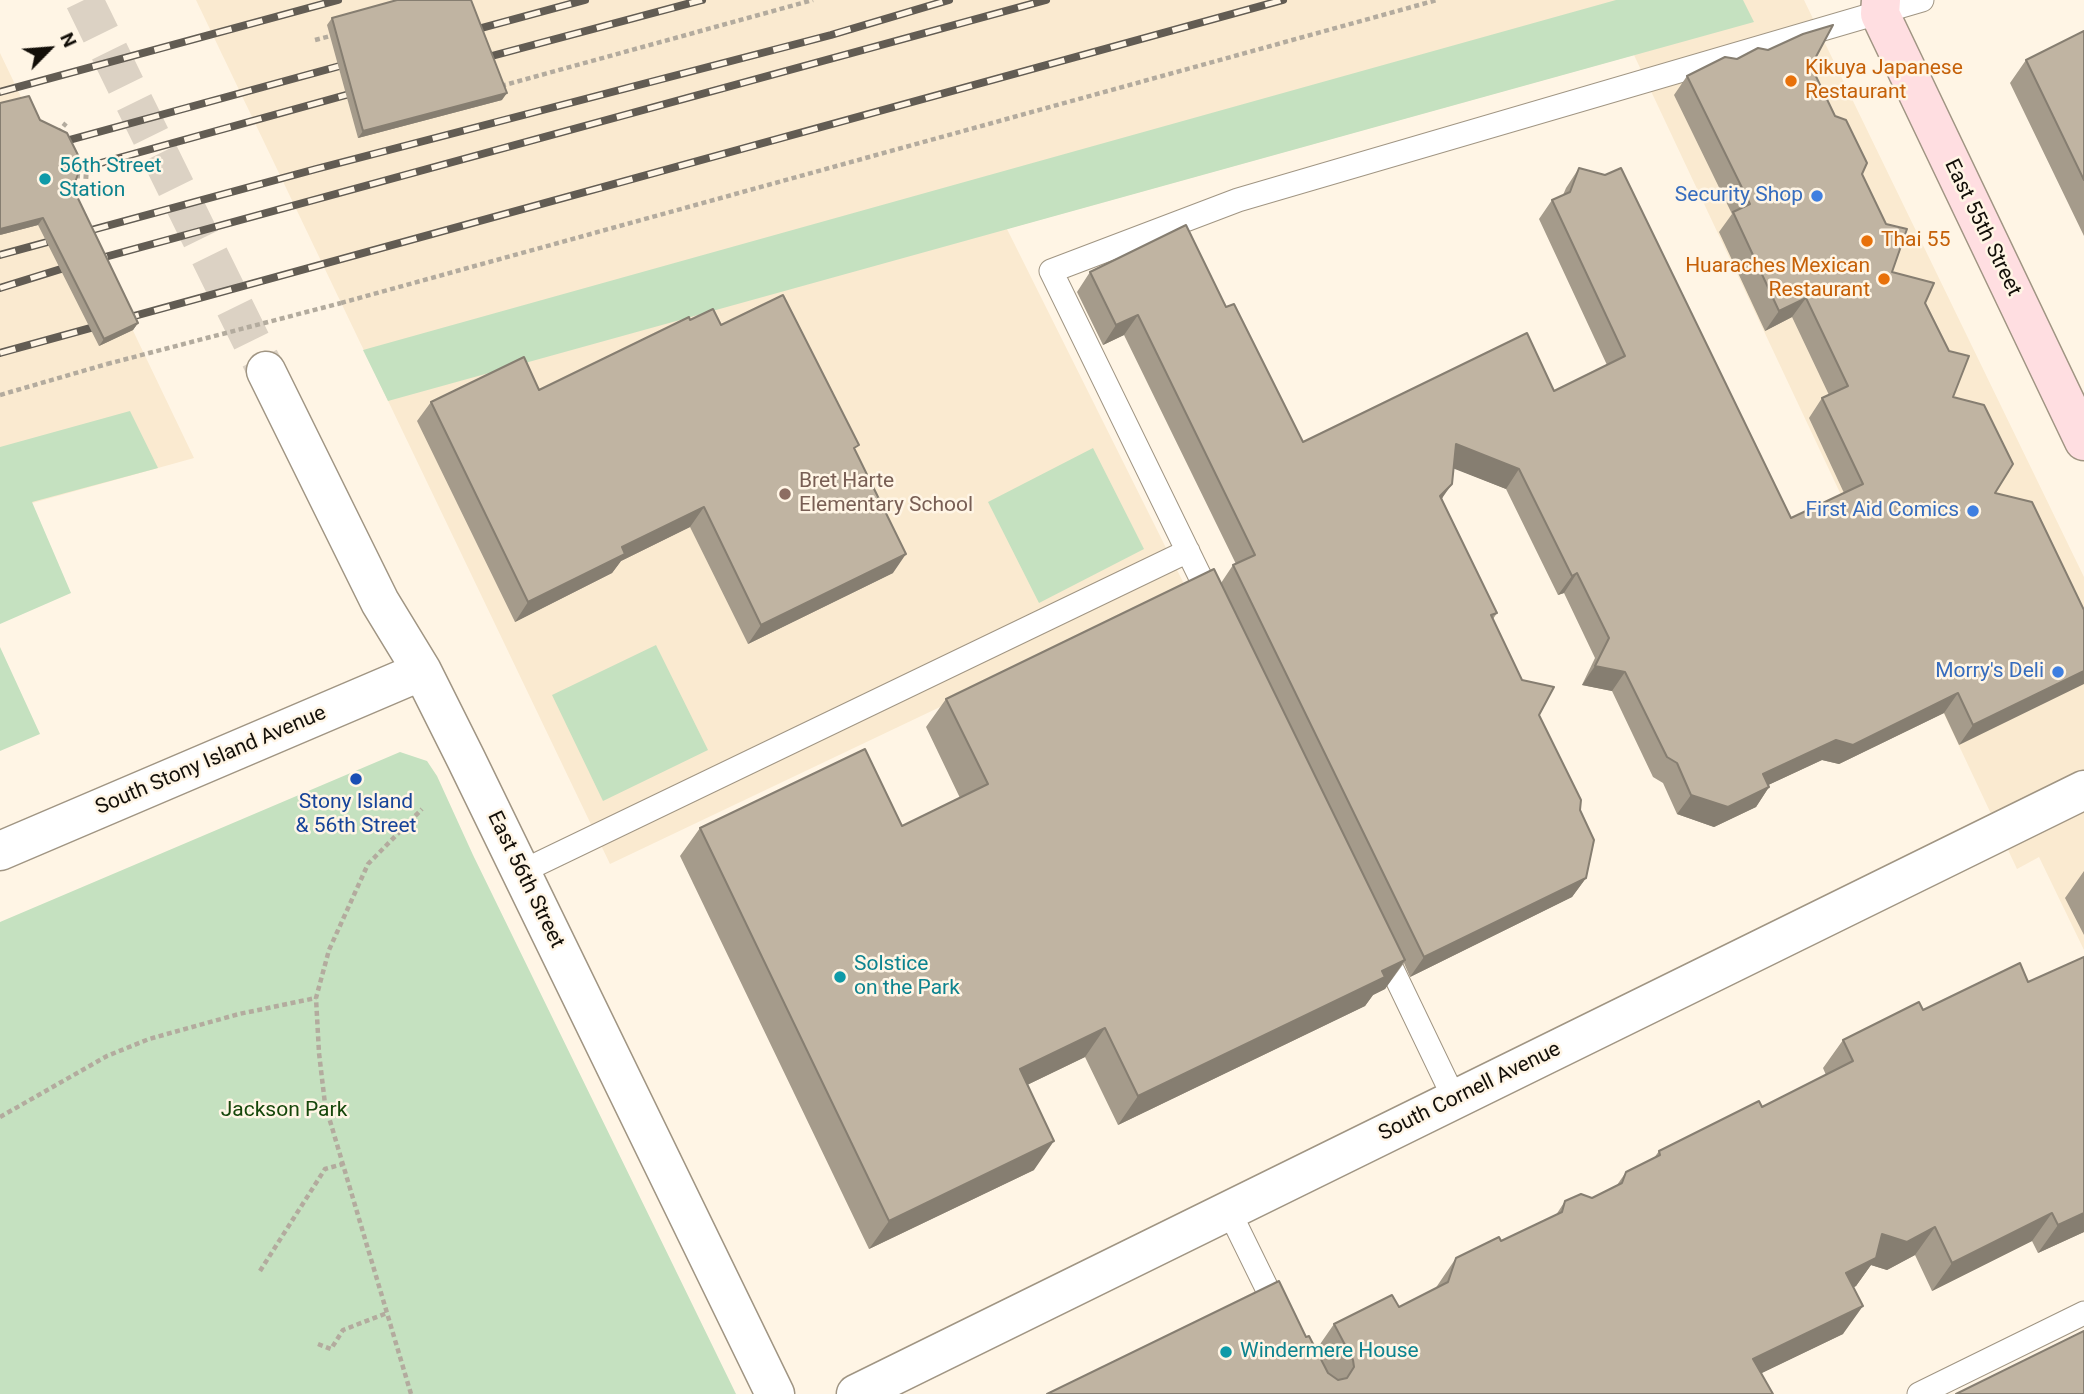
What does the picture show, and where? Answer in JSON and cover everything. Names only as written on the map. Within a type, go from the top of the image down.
[{"type":"main road","name":"East 55th Street","points":[[1873,5],[2084,441]]},
{"type":"street","name":"East 56th Street","points":[[267,371],[380,602],[422,671],[775,1394]]},
{"type":"street","name":"South Stony Island Avenue","points":[[0,851],[422,671]]},
{"type":"street","name":"South Cornell Avenue","points":[[856,1394],[2084,790]]},
{"type":"lane","points":[[1224,626],[1051,271],[1238,200],[1873,5],[1922,0]]},
{"type":"lane","points":[[520,872],[1188,551]]},
{"type":"lane","points":[[1372,928],[1455,1100]]},
{"type":"lane","points":[[1228,1211],[1290,1336]]},
{"type":"lane","points":[[1919,1394],[2084,1313]]},
{"type":"path","points":[[493,88],[813,0]]},
{"type":"path","points":[[0,395],[1437,0]]},
{"type":"path","points":[[315,40],[341,33]]},
{"type":"path","points":[[55,136],[66,123]]},
{"type":"path","points":[[75,176],[92,177]]},
{"type":"path","points":[[411,1394],[325,1104],[316,998],[329,950],[368,864],[422,809]]},
{"type":"path","points":[[0,1116],[107,1056],[149,1039],[239,1014],[316,998]]},
{"type":"path","points":[[260,1271],[325,1169],[343,1164]]},
{"type":"path","points":[[318,1344],[331,1349],[343,1330],[387,1314]]},
{"type":"shaded area","points":[[196,0],[1804,0],[2084,577],[2084,950],[2039,857],[2017,869],[1634,55],[1007,229],[1185,586],[959,698],[610,864]]},
{"type":"shaded area","points":[[0,53],[194,458],[0,512]]},
{"type":"green space","points":[[1616,0],[1743,0],[1754,22],[388,401],[363,350]]},
{"type":"green space","points":[[130,411],[158,468],[32,502],[71,593],[0,624],[0,447]]},
{"type":"green space","points":[[1093,448],[1144,549],[1039,603],[988,502]]},
{"type":"green space","points":[[656,645],[708,750],[603,801],[552,695]]},
{"type":"green space","points":[[0,647],[40,734],[0,751]]},
{"type":"green space","name":"Jackson Park","points":[[400,752],[427,761],[437,776],[736,1394],[0,1394],[0,922]]},
{"type":"building","points":[[397,0],[471,0],[507,93],[363,131],[332,18]]},
{"type":"building","points":[[1833,25],[1811,66],[1835,116],[1846,120],[1867,163],[1862,174],[1886,224],[1907,229],[1892,272],[1934,283],[1925,303],[1949,351],[1969,356],[1953,397],[1984,405],[2013,464],[1995,493],[2032,502],[2084,610],[2084,671],[1973,725],[1958,693],[1853,745],[1836,740],[1763,774],[1769,787],[1728,807],[1691,795],[1677,763],[1667,757],[1625,672],[1595,666],[1609,638],[1577,573],[1572,576],[1519,469],[1456,444],[1452,484],[1440,496],[1497,613],[1491,615],[1522,680],[1554,687],[1539,715],[1581,800],[1580,810],[1594,840],[1586,878],[1424,957],[1233,565],[1255,555],[1138,315],[1116,325],[1090,272],[1186,225],[1226,307],[1234,304],[1303,442],[1527,333],[1554,391],[1625,356],[1552,200],[1570,192],[1579,168],[1605,175],[1621,168],[1791,518],[1863,484],[1822,398],[1848,386],[1806,298],[1779,311],[1733,212],[1750,204],[1687,76],[1725,57],[1737,59],[1758,48],[1768,50],[1803,34]]},
{"type":"building","points":[[2084,31],[2084,180],[2026,60]]},
{"type":"building","points":[[29,96],[40,120],[67,133],[82,163],[73,188],[138,323],[104,339],[43,218],[0,229],[0,103]]},
{"type":"building","points":[[783,295],[859,445],[854,448],[906,554],[761,625],[704,507],[622,547],[625,554],[528,602],[431,402],[524,357],[539,390],[689,317],[690,320],[713,309],[721,325]]},
{"type":"building","points":[[1214,569],[1405,960],[1382,971],[1385,977],[1138,1096],[1105,1028],[1020,1069],[1054,1141],[889,1221],[700,828],[865,749],[902,826],[988,784],[946,699]]},
{"type":"building","points":[[2084,957],[2084,1213],[2058,1225],[2052,1213],[1952,1263],[1935,1227],[1907,1242],[1882,1234],[1876,1258],[1846,1273],[1863,1306],[1753,1359],[1773,1394],[1047,1394],[1279,1281],[1306,1337],[1309,1336],[1328,1373],[1338,1380],[1347,1378],[1354,1367],[1353,1360],[1334,1324],[1392,1295],[1399,1307],[1448,1282],[1456,1258],[1499,1237],[1501,1241],[1562,1212],[1565,1201],[1581,1194],[1592,1198],[1622,1183],[1626,1172],[1660,1155],[1659,1151],[1759,1101],[1762,1107],[1853,1061],[1843,1040],[1919,1002],[1923,1010],[2020,963],[2028,982]]},
{"type":"building","points":[[2084,1331],[2084,1394],[1956,1394]]},
{"type":"tunnel","points":[[84,0],[266,371]]},
{"type":"railway","points":[[0,92],[338,0]]},
{"type":"railway","points":[[463,33],[585,0]]},
{"type":"railway","points":[[473,61],[702,0]]},
{"type":"railway","points":[[0,255],[316,169],[831,35],[949,0]]},
{"type":"railway","points":[[0,288],[61,269],[1046,0]]},
{"type":"railway","points":[[0,353],[1283,0]]},
{"type":"railway","points":[[51,145],[358,61]]},
{"type":"railway","points":[[61,174],[364,90]]},
{"type":"place","name":"Kikuya Japanese Restaurant","points":[[1791,81]]},
{"type":"place","name":"56th Street Station","points":[[45,179]]},
{"type":"place","name":"Security Shop","points":[[1817,196]]},
{"type":"place","name":"Thai 55","points":[[1867,241]]},
{"type":"place","name":"Huaraches Mexican Restaurant","points":[[1884,279]]},
{"type":"place","name":"Bret Harte Elementary School","points":[[785,494]]},
{"type":"place","name":"First Aid Comics","points":[[1973,511]]},
{"type":"place","name":"Morry's Deli","points":[[2058,672]]},
{"type":"place","name":"Stony Island & 56th Street","points":[[356,779]]},
{"type":"place","name":"Solstice on the Park","points":[[840,977]]},
{"type":"place","name":"Windermere House","points":[[1226,1352]]}]
